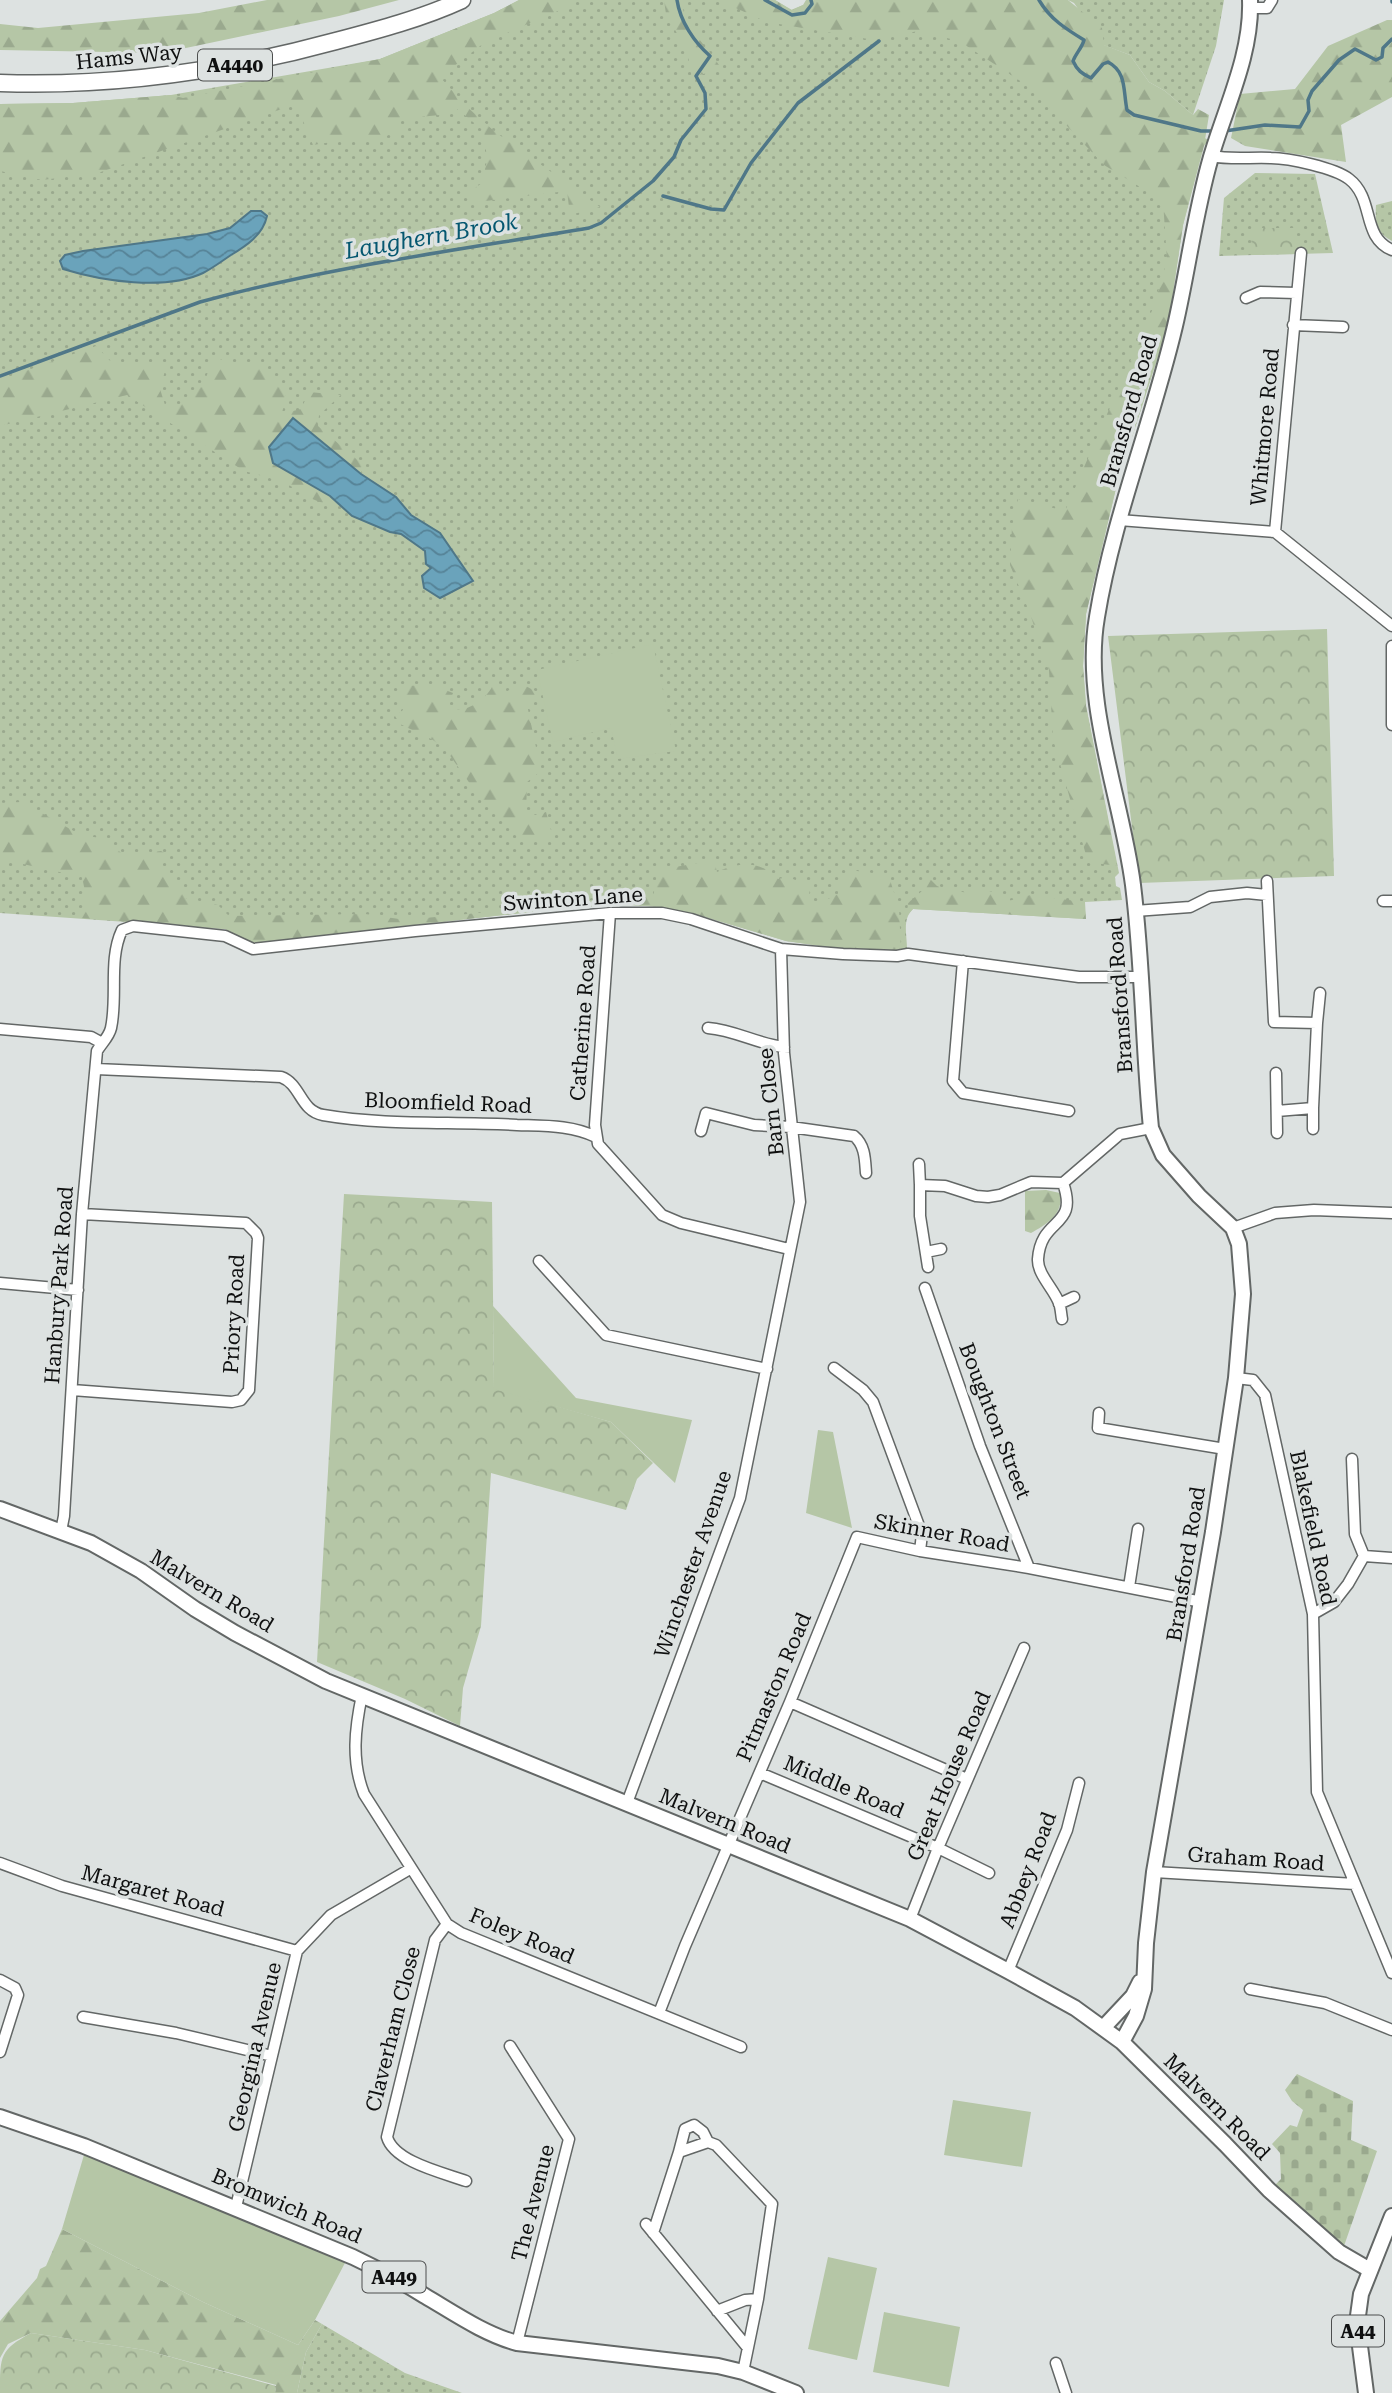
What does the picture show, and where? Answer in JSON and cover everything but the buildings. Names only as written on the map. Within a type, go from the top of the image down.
[{"type":"highway","name":"Hams Way","points":[[0,83],[51,85],[123,82],[210,70],[280,56],[371,32],[462,0]]},
{"type":"main road","name":"Bransford Road","points":[[1122,2042],[1136,2016],[1144,1989],[1154,1872],[1202,1602],[1236,1378],[1243,1294],[1239,1244],[1233,1228],[1199,1196],[1163,1155],[1151,1128],[1133,883],[1095,689],[1093,649],[1097,617],[1119,520],[1175,327],[1195,223],[1247,39],[1250,4]]},
{"type":"main road","name":"Malvern Road","points":[[0,1509],[91,1543],[141,1571],[235,1633],[327,1681],[910,1919],[1008,1971],[1074,2008],[1122,2042],[1269,2190],[1339,2252],[1370,2270]]},
{"type":"main road","name":"Bransford Road","points":[[1103,2028],[1133,1996],[1144,1971]]},
{"type":"main road","name":"Bromwich Road","points":[[0,2117],[84,2146],[353,2257],[390,2275],[463,2319],[517,2343],[718,2365],[796,2393]]},
{"type":"main road","name":"A44","points":[[1366,2393],[1357,2323],[1361,2294],[1392,2219]]},
{"type":"street","points":[[1250,4],[1267,8],[1272,0]]},
{"type":"street","points":[[1214,150],[1229,160],[1274,158],[1338,172],[1351,180],[1366,201],[1374,236],[1383,246],[1392,250]]},
{"type":"street","name":"Whitmore Road","points":[[1275,532],[1301,253]]},
{"type":"street","points":[[1246,298],[1260,292],[1296,293]]},
{"type":"street","name":"Whitmore Road","points":[[1293,325],[1343,327]]},
{"type":"street","points":[[1119,520],[1275,532],[1392,626]]},
{"type":"street","points":[[1392,646],[1392,725]]},
{"type":"street","points":[[1268,881],[1274,1022],[1317,1023]]},
{"type":"street","points":[[1135,911],[1190,907],[1210,897],[1247,893],[1267,895]]},
{"type":"street","name":"Swinton Lane","points":[[102,1043],[111,1029],[118,939],[122,930],[133,926],[225,936],[253,949],[610,913],[662,914],[681,917],[781,949],[856,955],[908,954],[1080,977],[1141,977]]},
{"type":"street","name":"Catherine Road","points":[[596,1137],[610,913]]},
{"type":"street","name":"Barn Close","points":[[781,949],[784,1047],[800,1202],[789,1249]]},
{"type":"street","points":[[963,961],[953,1081],[956,1086],[962,1093],[1069,1111]]},
{"type":"street","points":[[1313,1129],[1320,993]]},
{"type":"street","points":[[708,1028],[728,1030],[758,1042],[784,1047]]},
{"type":"street","points":[[0,1029],[82,1035],[102,1043]]},
{"type":"street","name":"Hanbury Park Road","points":[[61,1531],[82,1214],[97,1051],[102,1043]]},
{"type":"street","name":"Bloomfield Road","points":[[96,1069],[281,1077],[289,1080],[310,1111],[319,1115],[377,1122],[484,1123],[579,1128],[596,1137]]},
{"type":"street","points":[[1276,1073],[1277,1133]]},
{"type":"street","points":[[1277,1111],[1313,1108]]},
{"type":"street","points":[[701,1131],[706,1113],[754,1125],[853,1136],[858,1139],[865,1153],[866,1173]]},
{"type":"street","points":[[920,1185],[946,1186],[988,1197],[1031,1182],[1063,1183],[1120,1134],[1151,1128]]},
{"type":"street","points":[[596,1137],[598,1144],[611,1160],[662,1215],[681,1223],[789,1249]]},
{"type":"street","points":[[919,1164],[920,1216],[928,1267]]},
{"type":"street","points":[[1062,1319],[1059,1304],[1038,1263],[1043,1235],[1068,1209],[1063,1183]]},
{"type":"street","points":[[1233,1228],[1275,1213],[1314,1210],[1392,1213]]},
{"type":"street","name":"Priory Road","points":[[72,1390],[232,1402],[241,1400],[249,1390],[258,1238],[246,1223],[82,1214]]},
{"type":"street","name":"Winchester Avenue","points":[[626,1803],[740,1498],[789,1249]]},
{"type":"street","points":[[926,1252],[941,1249]]},
{"type":"street","points":[[540,1261],[606,1335],[767,1369]]},
{"type":"street","points":[[0,1283],[78,1290]]},
{"type":"street","name":"Boughton Street","points":[[925,1288],[980,1446],[1029,1568]]},
{"type":"street","points":[[1059,1304],[1074,1297]]},
{"type":"street","points":[[834,1368],[863,1390],[873,1402],[922,1534],[920,1551]]},
{"type":"street","name":"Blakefield Road","points":[[1236,1378],[1253,1380],[1265,1395],[1313,1614],[1317,1792],[1355,1884]]},
{"type":"street","points":[[1099,1413],[1098,1428],[1225,1449]]},
{"type":"street","points":[[1352,1459],[1355,1534],[1364,1556]]},
{"type":"street","points":[[1129,1587],[1138,1529]]},
{"type":"street","name":"Skinner Road","points":[[854,1545],[857,1537],[1202,1602]]},
{"type":"street","name":"Pitmaston Road","points":[[659,2013],[854,1545]]},
{"type":"street","points":[[1313,1614],[1334,1602],[1364,1556]]},
{"type":"street","points":[[1364,1556],[1392,1558]]},
{"type":"street","name":"Great House Road","points":[[910,1919],[1024,1648]]},
{"type":"street","name":"Foley Road","points":[[362,1695],[355,1732],[357,1776],[364,1794],[447,1924],[461,1933],[741,2047]]},
{"type":"street","points":[[790,1702],[967,1779]]},
{"type":"street","name":"Middle Road","points":[[760,1773],[938,1848],[989,1873]]},
{"type":"street","name":"Abbey Road","points":[[1008,1971],[1068,1830],[1079,1783]]},
{"type":"street","name":"Margaret Road","points":[[0,1863],[62,1886],[297,1951]]},
{"type":"street","name":"Georgina Avenue","points":[[236,2207],[297,1951],[331,1915],[411,1870]]},
{"type":"street","name":"Graham Road","points":[[1154,1872],[1355,1884]]},
{"type":"street","points":[[1355,1884],[1392,1973]]},
{"type":"street","name":"Claverham Close","points":[[447,1924],[435,1940],[387,2137],[389,2146],[398,2154],[466,2181]]},
{"type":"street","points":[[0,1980],[15,1988],[18,1995],[0,2052]]},
{"type":"street","points":[[1250,1989],[1325,2003],[1392,2030]]},
{"type":"street","points":[[83,2017],[176,2034],[272,2056]]},
{"type":"street","name":"The Avenue","points":[[510,2046],[569,2139],[517,2343]]},
{"type":"street","points":[[653,2233],[679,2152],[682,2134],[688,2126],[699,2127],[708,2142],[716,2145],[772,2204],[758,2299],[743,2372]]},
{"type":"street","points":[[679,2152],[708,2142]]},
{"type":"street","points":[[646,2224],[748,2348]]},
{"type":"street","points":[[717,2311],[745,2300],[758,2299]]},
{"type":"street","points":[[1056,2363],[1064,2388]]},
{"type":"green space","points":[[267,0],[399,0],[339,16],[162,53],[0,50],[0,24],[38,28],[199,13]]},
{"type":"green space","points":[[519,0],[775,0],[791,10],[803,5],[1031,0],[1200,136],[1209,140],[1203,147],[1183,225],[1168,325],[1117,484],[1086,614],[1083,666],[1086,706],[1119,873],[1115,877],[1116,886],[1120,888],[1122,900],[1085,902],[1086,919],[913,909],[906,922],[907,949],[901,950],[843,949],[786,941],[692,913],[631,905],[567,908],[252,943],[225,929],[0,913],[0,104],[73,103],[171,95],[380,59],[494,13]]},
{"type":"green space","points":[[519,0],[575,0],[558,11],[484,43],[440,77],[466,106],[494,131],[600,207],[570,215],[567,191],[469,203],[469,192],[482,183],[487,160],[484,131],[457,109],[450,114],[399,119],[399,131],[378,139],[356,138],[313,145],[296,104],[98,173],[42,180],[0,171],[0,104],[73,103],[171,95],[183,98],[380,59],[494,13]]},
{"type":"green space","points":[[664,0],[681,0],[691,27],[722,69],[692,77],[687,51],[666,14]]},
{"type":"green space","points":[[726,0],[775,0],[792,10],[803,5],[806,0],[1068,0],[1102,28],[1104,45],[1130,55],[1149,82],[1165,91],[1193,115],[1198,109],[1209,115],[1204,146],[1183,225],[1168,325],[1117,484],[1086,614],[1083,666],[1086,706],[1117,866],[1088,862],[1053,739],[1049,670],[1010,565],[1012,527],[1018,499],[1065,511],[1154,306],[1167,260],[1163,201],[1104,165],[1031,88],[959,41],[918,31],[874,40],[767,22],[729,5]]},
{"type":"green space","points":[[1068,0],[1224,0],[1216,46],[1193,115],[1165,91],[1149,82],[1130,55],[1103,45],[1074,3]]},
{"type":"green space","points":[[1392,20],[1392,97],[1341,125],[1346,162],[1245,146],[1231,138],[1240,94],[1295,89],[1328,46]]},
{"type":"green space","points":[[1255,173],[1315,174],[1333,253],[1219,256],[1224,198]]},
{"type":"green space","points":[[1392,201],[1392,241],[1383,234],[1376,221],[1376,205]]},
{"type":"green space","points":[[1251,228],[1294,228],[1295,254],[1252,255]]},
{"type":"green space","points":[[96,346],[115,366],[146,361],[166,367],[160,389],[165,405],[183,404],[203,385],[214,357],[237,365],[255,365],[279,379],[287,399],[281,414],[301,409],[309,392],[341,395],[319,415],[318,426],[362,464],[361,474],[293,418],[269,447],[273,462],[330,496],[337,502],[332,507],[310,498],[284,482],[244,471],[127,395],[0,426],[0,380]]},
{"type":"green space","points":[[1327,629],[1334,876],[1139,883],[1108,636]]},
{"type":"green space","points":[[653,644],[676,751],[618,759],[611,728],[553,742],[537,670]]},
{"type":"green space","points":[[494,683],[506,692],[520,683],[540,697],[526,700],[541,771],[527,782],[526,815],[546,812],[552,834],[538,841],[521,841],[478,795],[446,750],[433,740],[400,724],[395,716],[403,710],[400,699],[403,686],[432,685],[453,693],[447,708],[461,709],[481,700]]},
{"type":"green space","points":[[22,802],[79,834],[104,839],[125,856],[161,851],[166,854],[161,868],[166,877],[183,884],[185,898],[218,905],[229,916],[365,914],[399,919],[425,918],[613,897],[653,897],[658,870],[709,861],[715,864],[717,872],[734,866],[757,866],[778,879],[788,877],[810,886],[809,897],[814,906],[838,894],[838,885],[847,882],[850,870],[872,873],[890,880],[899,908],[901,950],[843,949],[786,941],[692,913],[631,905],[567,908],[252,943],[225,929],[81,918],[86,896],[82,877],[0,859],[0,803]]},
{"type":"green space","points":[[924,879],[930,879],[937,886],[967,893],[980,889],[993,892],[1005,902],[1030,895],[1084,902],[1086,919],[913,909],[907,916],[908,903],[922,891]]},
{"type":"green space","points":[[1046,1190],[1060,1193],[1057,1212],[1037,1230],[1031,1233],[1025,1231],[1025,1191]]},
{"type":"green space","points":[[344,1194],[492,1202],[494,1388],[611,1422],[653,1463],[637,1479],[626,1510],[491,1473],[481,1626],[463,1688],[460,1726],[405,1699],[317,1662]]},
{"type":"green space","points":[[493,1306],[576,1398],[692,1420],[675,1483],[611,1422],[494,1389]]},
{"type":"green space","points":[[818,1430],[833,1432],[852,1528],[806,1513]]},
{"type":"green space","points":[[1297,2074],[1353,2101],[1351,2140],[1377,2151],[1344,2246],[1274,2186],[1281,2179],[1280,2153],[1272,2144],[1290,2125],[1297,2127],[1303,2110],[1292,2101],[1285,2090]]},
{"type":"green space","points":[[953,2100],[1031,2112],[1022,2167],[944,2155]]},
{"type":"green space","points":[[84,2155],[346,2261],[315,2320],[298,2345],[203,2302],[62,2229]]},
{"type":"green space","points":[[62,2229],[203,2302],[298,2345],[315,2320],[322,2324],[306,2352],[297,2393],[275,2393],[276,2385],[145,2350],[31,2333],[8,2344],[0,2358],[0,2321],[37,2278],[40,2269],[46,2266]]},
{"type":"green space","points":[[828,2257],[877,2268],[857,2360],[808,2349]]},
{"type":"green space","points":[[884,2312],[960,2327],[949,2387],[873,2372]]},
{"type":"green space","points":[[322,2324],[405,2373],[462,2393],[297,2393],[306,2352]]},
{"type":"green space","points":[[31,2333],[145,2350],[276,2386],[275,2393],[0,2393],[0,2370],[4,2355],[13,2344]]},
{"type":"water","points":[[251,211],[261,211],[267,216],[258,234],[214,267],[188,278],[152,283],[114,280],[63,269],[60,261],[65,255],[83,251],[207,234],[230,228]]},
{"type":"water","points":[[293,418],[361,474],[396,497],[411,515],[440,533],[473,581],[440,598],[424,588],[422,576],[431,568],[426,564],[425,551],[401,534],[352,516],[330,496],[273,463],[269,447]]},
{"type":"waterway","name":"Laughern Brook","points":[[0,376],[200,302],[296,279],[589,228],[601,223],[653,181],[674,157],[681,140],[706,109],[705,93],[696,76],[710,56],[689,31],[677,0]]},
{"type":"waterway","name":"Laughern Brook","points":[[765,0],[792,15],[805,13],[812,4],[811,0]]},
{"type":"waterway","name":"Laughern Brook","points":[[1039,0],[1053,18],[1084,40],[1073,61],[1080,71],[1091,78],[1103,64],[1108,62],[1114,66],[1123,83],[1127,110],[1134,115],[1201,131],[1214,131]]},
{"type":"waterway","name":"Laughern Brook","points":[[1225,131],[1265,125],[1300,127],[1309,111],[1308,100],[1312,91],[1339,60],[1355,49],[1376,60],[1382,57],[1383,48],[1392,39]]},
{"type":"waterway","points":[[663,196],[724,210],[751,163],[798,103],[879,41]]}]
